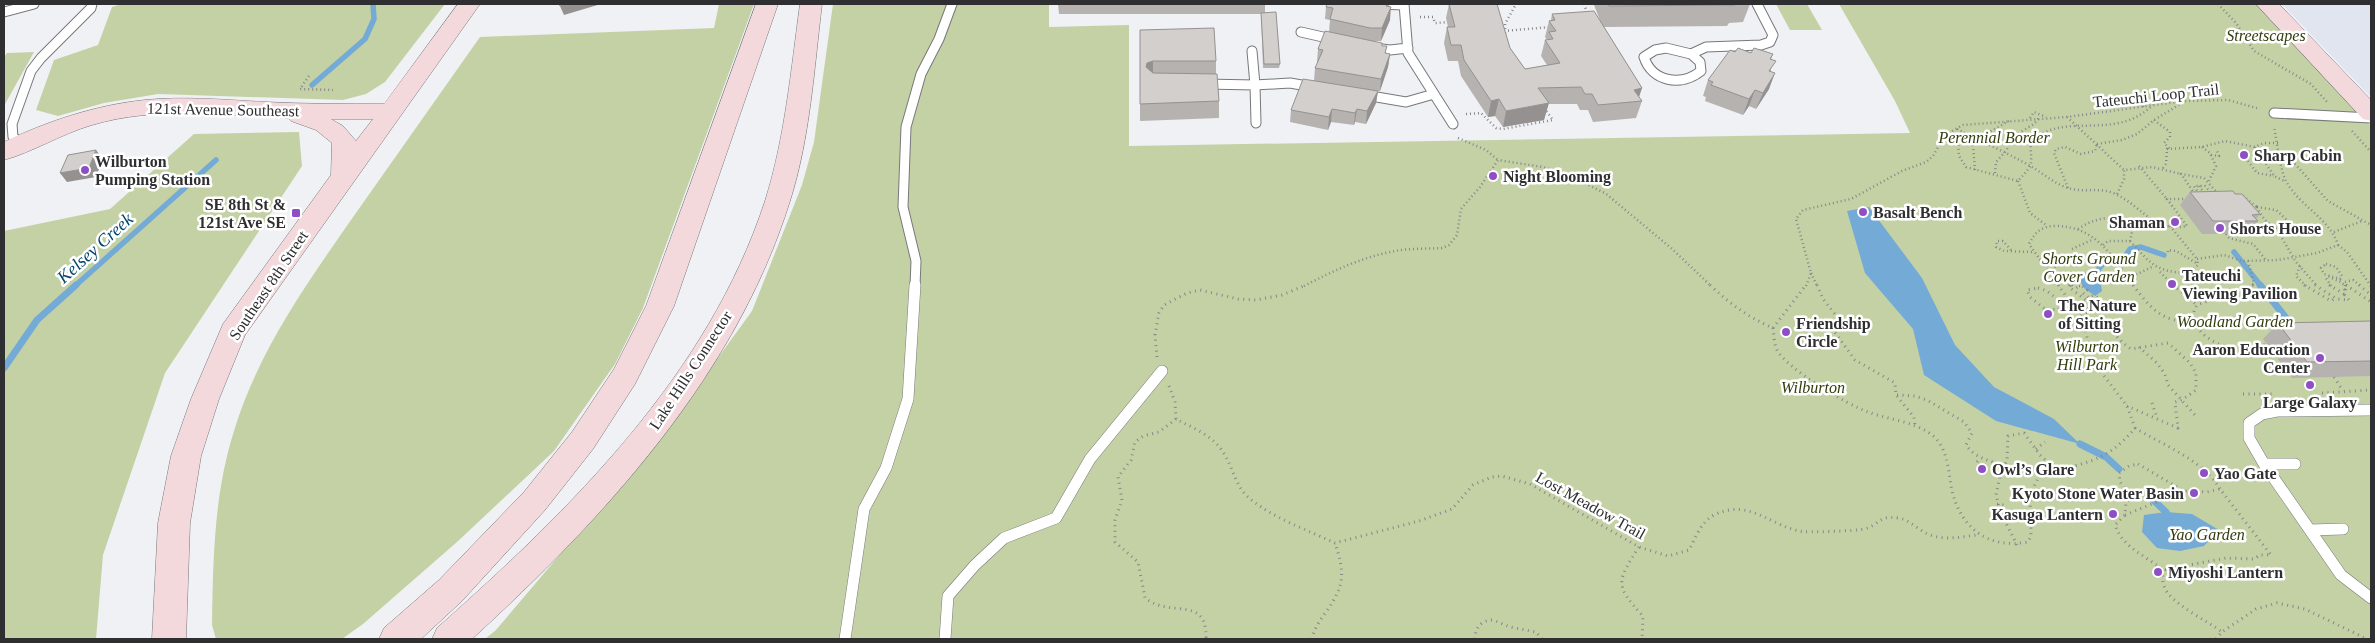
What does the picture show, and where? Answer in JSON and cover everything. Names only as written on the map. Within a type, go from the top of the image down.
[{"type":"main road","name":"Southeast 8th Street","points":[[169,639],[174,523],[186,456],[205,399],[233,331],[342,176],[469,4]]},
{"type":"main road","points":[[396,639],[460,581],[557,476],[590,433],[621,385],[642,347],[660,306],[767,4]]},
{"type":"main road","name":"Lake Hills Connector","points":[[450,639],[554,541],[635,451],[701,358],[733,304],[757,256],[777,202],[792,142],[811,4]]},
{"type":"main road","points":[[2268,4],[2371,114]]},
{"type":"main road","name":"121st Avenue Southeast","points":[[12,147],[82,119],[138,108],[195,106],[281,110],[390,111]]},
{"type":"main road","points":[[281,110],[321,122],[335,131],[344,142],[342,176]]},
{"type":"lane","points":[[4,12],[34,4]]},
{"type":"lane","points":[[12,147],[12,124],[31,71],[65,33],[91,8],[92,4]]},
{"type":"lane","points":[[845,639],[864,509],[886,468],[908,399],[916,261],[903,207],[906,127],[921,74],[939,38],[952,4]]},
{"type":"lane","points":[[1379,4],[1404,5],[1408,53],[1453,124]]},
{"type":"lane","points":[[1691,54],[1706,46],[1761,45],[1770,42],[1773,35],[1757,4]]},
{"type":"lane","points":[[1301,32],[1346,42]]},
{"type":"lane","points":[[1364,46],[1390,50],[1408,48]]},
{"type":"lane","points":[[1662,47],[1677,48],[1691,54],[1700,62],[1701,71],[1695,78],[1683,81],[1668,80],[1654,74],[1645,66],[1644,57],[1650,50],[1662,47]]},
{"type":"lane","points":[[1252,51],[1256,123]]},
{"type":"lane","points":[[1190,84],[1290,83],[1319,88]]},
{"type":"lane","points":[[1358,94],[1406,102],[1434,94]]},
{"type":"lane","points":[[2274,113],[2371,118]]},
{"type":"lane","points":[[945,639],[948,596],[1004,538],[1056,518],[1090,459],[1162,371]]},
{"type":"lane","points":[[2371,410],[2277,411],[2262,414],[2249,422],[2250,438],[2264,464],[2342,574],[2371,598]]},
{"type":"lane","points":[[2264,464],[2295,464]]},
{"type":"lane","points":[[2310,530],[2343,530]]},
{"type":"path","points":[[1505,38],[1505,24],[1516,4]]},
{"type":"path","points":[[1584,4],[1590,19]]},
{"type":"path","points":[[2218,4],[2236,24],[2254,51],[2311,84],[2371,152]]},
{"type":"path","points":[[1420,17],[1433,17],[1435,23],[1452,22]]},
{"type":"path","points":[[1500,32],[1554,26]]},
{"type":"path","points":[[309,76],[300,89],[334,90]]},
{"type":"path","points":[[2143,106],[2142,97],[2146,96],[2162,104]]},
{"type":"path","name":"Tateuchi Loop Trail","points":[[1956,129],[1964,125],[2067,116],[2184,101],[2228,100],[2274,113]]},
{"type":"path","points":[[2097,144],[2122,140],[2137,134],[2154,120],[2184,101]]},
{"type":"path","points":[[1466,114],[1481,113],[1496,128],[1514,128],[1553,120],[1542,104]]},
{"type":"path","points":[[2018,181],[2030,166],[2031,142],[2035,138],[2060,130],[2104,127],[2123,123],[2148,112],[2154,105]]},
{"type":"path","points":[[2029,119],[2034,112],[2046,117]]},
{"type":"path","points":[[2274,113],[2282,172],[2286,182],[2297,197],[2334,232],[2338,245],[2347,252],[2371,286]]},
{"type":"path","points":[[2067,116],[2124,170],[2124,180],[2117,194]]},
{"type":"path","points":[[1995,173],[1996,162],[2014,136],[2034,124],[2039,118]]},
{"type":"path","points":[[2154,120],[2167,128],[2170,137],[2164,143],[2170,149]]},
{"type":"path","points":[[1975,171],[1973,145],[1977,139],[2009,121]]},
{"type":"path","points":[[1453,124],[1459,140],[1486,150],[1498,160],[1543,167],[1567,174],[1605,193],[1645,225],[1732,306],[1773,328]]},
{"type":"path","points":[[1956,129],[2030,166],[2047,178],[2068,188],[2102,190],[2117,194],[2149,219],[2170,226],[2182,228],[2187,226],[2139,166]]},
{"type":"path","points":[[1956,129],[1959,156],[1966,167],[1975,171],[1995,173],[2018,181]]},
{"type":"path","points":[[1916,426],[1914,417],[1896,395],[1895,382],[1855,360],[1834,330],[1838,318],[1816,287],[1796,219],[1804,210],[1851,200],[1902,171],[1926,162],[1933,156],[1945,135],[1956,129]]},
{"type":"path","points":[[2163,168],[2166,164],[2167,150],[2170,149],[2202,147],[2225,141],[2255,147],[2264,143],[2278,143]]},
{"type":"path","points":[[2068,188],[2054,153],[2060,146],[2081,154],[2096,151],[2097,144]]},
{"type":"path","points":[[2202,147],[2211,155],[2216,166],[2208,181]]},
{"type":"path","points":[[2255,147],[2274,176]]},
{"type":"path","points":[[2211,155],[2219,156],[2217,151]]},
{"type":"path","points":[[2281,154],[2296,165],[2328,201],[2371,225]]},
{"type":"path","points":[[1176,419],[1175,402],[1162,371],[1155,347],[1159,313],[1164,305],[1176,297],[1200,290],[1256,300],[1282,295],[1297,290],[1343,266],[1373,257],[1396,251],[1442,248],[1449,245],[1457,235],[1461,209],[1480,187],[1485,176],[1498,160]]},
{"type":"path","points":[[2248,162],[2257,173],[2274,176],[2286,182]]},
{"type":"path","points":[[2124,170],[2139,166],[2163,168],[2181,174],[2191,174],[2208,181],[2218,195]]},
{"type":"path","points":[[2167,200],[2197,199],[2181,174]]},
{"type":"path","points":[[2018,181],[2030,213],[2046,226]]},
{"type":"path","points":[[2199,186],[2205,194],[2200,194],[2194,186],[2199,186],[2205,186],[2224,200]]},
{"type":"path","points":[[2202,190],[2208,190]]},
{"type":"path","points":[[2207,199],[2215,199],[2218,195],[2225,193]]},
{"type":"path","points":[[2241,195],[2257,207],[2264,221]]},
{"type":"path","points":[[2257,207],[2276,210],[2288,221],[2285,227],[2276,228]]},
{"type":"path","points":[[2078,228],[2106,216],[2128,222],[2149,219]]},
{"type":"path","points":[[2334,232],[2362,220]]},
{"type":"path","points":[[2256,221],[2264,221],[2276,228],[2291,257],[2300,266],[2307,278],[2335,298],[2349,300],[2344,294],[2329,285],[2321,268],[2326,264],[2332,265],[2341,273],[2340,279]]},
{"type":"path","points":[[2128,222],[2132,232],[2130,241]]},
{"type":"path","points":[[2193,322],[2176,321],[2161,317],[2149,306],[2129,278],[2102,246],[2078,228],[2046,226],[2034,232],[2029,244],[2033,252],[2059,284],[2084,320],[2088,347],[2093,360],[2100,374],[2126,406],[2135,428],[2213,478],[2220,489],[2226,500],[2271,555],[2260,555],[2254,559],[2226,558],[2187,567],[2163,570],[2126,546],[2117,534],[2115,525],[2125,515],[2145,510],[2171,495],[2184,491],[2207,492],[2220,489]]},
{"type":"path","points":[[2170,226],[2197,258],[2198,265]]},
{"type":"path","points":[[2226,234],[2229,238],[2253,244],[2266,260]]},
{"type":"path","points":[[2072,249],[2094,239]]},
{"type":"path","points":[[2011,250],[2004,241],[1997,241],[1996,246],[2004,251],[2033,252]]},
{"type":"path","points":[[2102,246],[2108,241],[2130,241]]},
{"type":"path","points":[[2130,241],[2152,267],[2198,305]]},
{"type":"path","points":[[2197,258],[2225,255],[2248,261],[2266,260],[2328,250],[2338,245]]},
{"type":"path","points":[[2168,252],[2168,250],[2176,251],[2198,265]]},
{"type":"path","points":[[2049,273],[2064,258]]},
{"type":"path","points":[[2248,261],[2254,284],[2249,288],[2198,305],[2192,314],[2193,322],[2200,333],[2209,340],[2228,348],[2259,349],[2260,345],[2271,344]]},
{"type":"path","points":[[2160,272],[2187,273],[2198,265]]},
{"type":"path","points":[[2300,266],[2296,276],[2303,285],[2331,301],[2335,298]]},
{"type":"path","points":[[2129,278],[2152,267]]},
{"type":"path","points":[[1811,272],[1806,285],[1773,328],[1777,352],[1790,366],[1865,411],[1916,426],[1933,435],[1944,450],[1955,500],[1977,535],[1994,543],[2018,545],[2028,542],[2032,535],[2033,526],[2030,495],[2040,474],[2088,464],[2106,457],[2124,443],[2135,428]]},
{"type":"path","points":[[2327,278],[2340,279],[2345,285],[2344,294]]},
{"type":"path","points":[[2335,278],[2370,304]]},
{"type":"path","points":[[2345,285],[2355,281],[2371,294]]},
{"type":"path","points":[[2059,284],[2070,286],[2071,284],[2076,288],[2081,285],[2087,290],[2083,293],[2089,298],[2094,295],[2106,304],[2090,310]]},
{"type":"path","points":[[2070,286],[2097,307],[2080,316]]},
{"type":"path","points":[[2061,304],[2059,308],[2046,310],[2030,297],[2027,290],[2034,287],[2044,288],[2053,294],[2061,304],[2074,306]]},
{"type":"path","points":[[2084,320],[2102,321],[2108,324],[2126,345],[2132,349],[2158,343],[2168,344],[2190,363],[2196,373],[2196,390],[2182,400],[2175,402],[2173,408],[2179,424],[2178,428],[2126,406]]},
{"type":"path","points":[[2138,347],[2157,363],[2165,374],[2168,385],[2195,415]]},
{"type":"path","points":[[2313,393],[2371,390]]},
{"type":"path","points":[[2243,394],[2283,394]]},
{"type":"path","points":[[1896,395],[1912,395],[1930,400],[1951,416],[1965,422],[1972,433],[1966,445],[1971,452],[1980,458],[2002,465]]},
{"type":"path","points":[[2152,402],[2157,418]]},
{"type":"path","points":[[1176,419],[1207,435],[1223,452],[1235,480],[1249,498],[1277,515],[1335,543],[1343,568],[1342,589],[1320,620],[1312,639]]},
{"type":"path","points":[[1176,419],[1159,432],[1143,436],[1135,442],[1130,460],[1118,477],[1122,500],[1115,520],[1114,542],[1138,562],[1145,598],[1157,607],[1192,609],[1202,617],[1207,630],[1206,639]]},
{"type":"path","points":[[2018,545],[1994,496],[2002,465],[2007,461],[2008,436],[2015,433],[2024,434],[2055,470]]},
{"type":"path","points":[[2036,449],[2045,442]]},
{"type":"path","points":[[1977,462],[1980,458]]},
{"type":"path","points":[[2125,515],[2126,502],[2131,497],[2120,482],[2119,473],[2129,466],[2138,464],[2184,491]]},
{"type":"path","name":"Lost Meadow Trail","points":[[1335,543],[1419,521],[1452,509],[1473,485],[1492,477],[1512,478],[1530,484],[1639,547],[1668,556],[1689,550],[1704,522],[1716,514],[1731,510],[1746,510],[1762,515],[1798,531],[1864,529],[1887,516],[1902,518],[1928,534],[1939,537],[1949,539],[1977,535]]},
{"type":"path","points":[[1997,504],[2004,505]]},
{"type":"path","points":[[1639,547],[1621,574],[1620,586],[1630,605],[1642,616],[1642,639]]},
{"type":"path","points":[[2163,570],[2164,587],[2174,601],[2195,611],[2222,632]]},
{"type":"path","points":[[2216,639],[2222,632],[2256,609],[2277,603],[2305,609],[2367,639]]},
{"type":"path","points":[[1475,639],[1474,634],[1478,625],[1487,620],[1496,620],[1510,628],[1536,632],[1542,639]]},
{"type":"shaded area","points":[[2282,4],[2371,4],[2371,97]]},
{"type":"green space","points":[[121,4],[445,4],[385,82],[366,94],[343,100],[158,94],[104,103],[58,116],[36,110],[54,60],[98,45],[112,7]]},
{"type":"green space","points":[[719,4],[754,4],[643,308],[615,364],[554,451],[457,542],[363,624],[342,639],[216,639],[212,625],[212,600],[214,551],[222,479],[234,431],[256,374],[269,347],[300,295],[480,37],[714,28]]},
{"type":"green space","name":"Wilburton Hill Park","points":[[833,4],[1049,4],[1049,27],[1129,25],[1129,146],[1910,133],[1895,101],[1839,4],[2260,4],[2371,126],[2371,639],[485,639],[496,630],[664,432],[752,311],[802,185],[814,142]]},
{"type":"green space","points":[[1776,4],[1807,4],[1822,30],[1790,30]]},
{"type":"green space","points":[[34,52],[4,106],[4,57],[7,53]]},
{"type":"green space","points":[[299,132],[302,166],[165,373],[103,555],[96,639],[4,639],[4,231],[110,209],[194,134]]},
{"type":"water","points":[[1869,207],[1922,278],[1955,345],[1994,387],[2054,419],[2080,444],[1996,421],[1924,375],[1913,329],[1865,273],[1847,211]]},
{"type":"water","points":[[2081,272],[2095,274],[2100,278],[2102,291],[2095,296],[2084,288],[2076,274]]},
{"type":"water","points":[[2166,512],[2192,514],[2219,530],[2204,546],[2180,551],[2157,548],[2142,532],[2144,515]]},
{"type":"building","points":[[1327,4],[1387,4],[1386,6],[1391,7],[1382,28],[1370,28],[1330,19],[1333,8],[1326,7]]},
{"type":"building","points":[[1449,4],[1497,4],[1510,48],[1525,69],[1560,63],[1545,40],[1553,39],[1549,32],[1556,31],[1549,21],[1555,20],[1552,14],[1594,11],[1642,88],[1634,90],[1642,101],[1598,105],[1592,94],[1585,94],[1581,87],[1538,88],[1549,103],[1506,111],[1499,99],[1491,101],[1464,60],[1461,45],[1451,45],[1447,27],[1455,27]]},
{"type":"building","points":[[1608,4],[1734,4],[1735,5],[1609,6]]},
{"type":"building","points":[[1276,12],[1280,64],[1264,64],[1261,13]]},
{"type":"building","points":[[1214,28],[1216,61],[1153,61],[1147,63],[1146,67],[1153,73],[1217,74],[1219,101],[1140,104],[1140,30]]},
{"type":"building","points":[[1325,31],[1382,43],[1382,46],[1387,46],[1385,53],[1390,54],[1381,79],[1315,68],[1323,50],[1318,49]]},
{"type":"building","points":[[1738,48],[1751,53],[1754,48],[1773,54],[1770,59],[1776,61],[1769,71],[1775,73],[1763,93],[1755,90],[1749,99],[1711,85],[1713,82],[1708,80],[1730,50],[1735,52]]},
{"type":"building","points":[[1303,79],[1378,91],[1367,111],[1357,109],[1355,113],[1332,109],[1329,117],[1291,110]]},
{"type":"building","points":[[96,150],[89,168],[60,173],[68,155]]},
{"type":"building","points":[[2233,191],[2235,194],[2242,194],[2260,214],[2252,215],[2258,221],[2213,221],[2190,192]]},
{"type":"building","points":[[2371,321],[2371,361],[2307,362],[2278,323]]},
{"type":"waterway","name":"Kelsey Creek","points":[[312,85],[365,39],[374,19],[373,4]]},
{"type":"waterway","name":"Kelsey Creek","points":[[75,286],[216,160]]},
{"type":"waterway","points":[[2095,274],[2104,262],[2124,258],[2130,249],[2141,247],[2164,255]]},
{"type":"waterway","points":[[2234,252],[2261,286]]},
{"type":"waterway","name":"Kelsey Creek","points":[[4,368],[37,320],[76,285]]},
{"type":"waterway","points":[[2260,285],[2290,323]]},
{"type":"waterway","points":[[2080,444],[2106,457],[2119,469]]},
{"type":"waterway","points":[[2149,496],[2166,512]]},
{"type":"place","name":"Sharp Cabin","points":[[2244,155]]},
{"type":"place","name":"Wilburton Pumping Station","points":[[85,170]]},
{"type":"place","name":"Night Blooming","points":[[1493,176]]},
{"type":"place","name":"Basalt Bench","points":[[1863,212]]},
{"type":"place","name":"SE 8th St & 121st Ave SE","points":[[296,213]]},
{"type":"place","name":"Shaman","points":[[2175,222]]},
{"type":"place","name":"Shorts House","points":[[2220,228]]},
{"type":"place","name":"Tateuchi Viewing Pavilion","points":[[2172,284]]},
{"type":"place","name":"The Nature of Sitting","points":[[2048,314]]},
{"type":"place","name":"Friendship Circle","points":[[1786,332]]},
{"type":"place","name":"Aaron Education Center","points":[[2320,358]]},
{"type":"place","name":"Large Galaxy","points":[[2310,385]]},
{"type":"place","name":"Owl’s Glare","points":[[1982,469]]},
{"type":"place","name":"Yao Gate","points":[[2204,473]]},
{"type":"place","name":"Kyoto Stone Water Basin","points":[[2194,493]]},
{"type":"place","name":"Kasuga Lantern","points":[[2113,514]]},
{"type":"place","name":"Miyoshi Lantern","points":[[2158,572]]},
{"type":"park label","name":"Streetscapes","points":[[2266,35]]},
{"type":"park label","name":"Perennial Border","points":[[1994,137]]},
{"type":"park label","name":"Shorts Ground Cover Garden","points":[[2089,267]]},
{"type":"park label","name":"Woodland Garden","points":[[2235,321]]},
{"type":"park label","name":"Wilburton","points":[[1813,387]]},
{"type":"park label","name":"Yao Garden","points":[[2207,534]]}]
